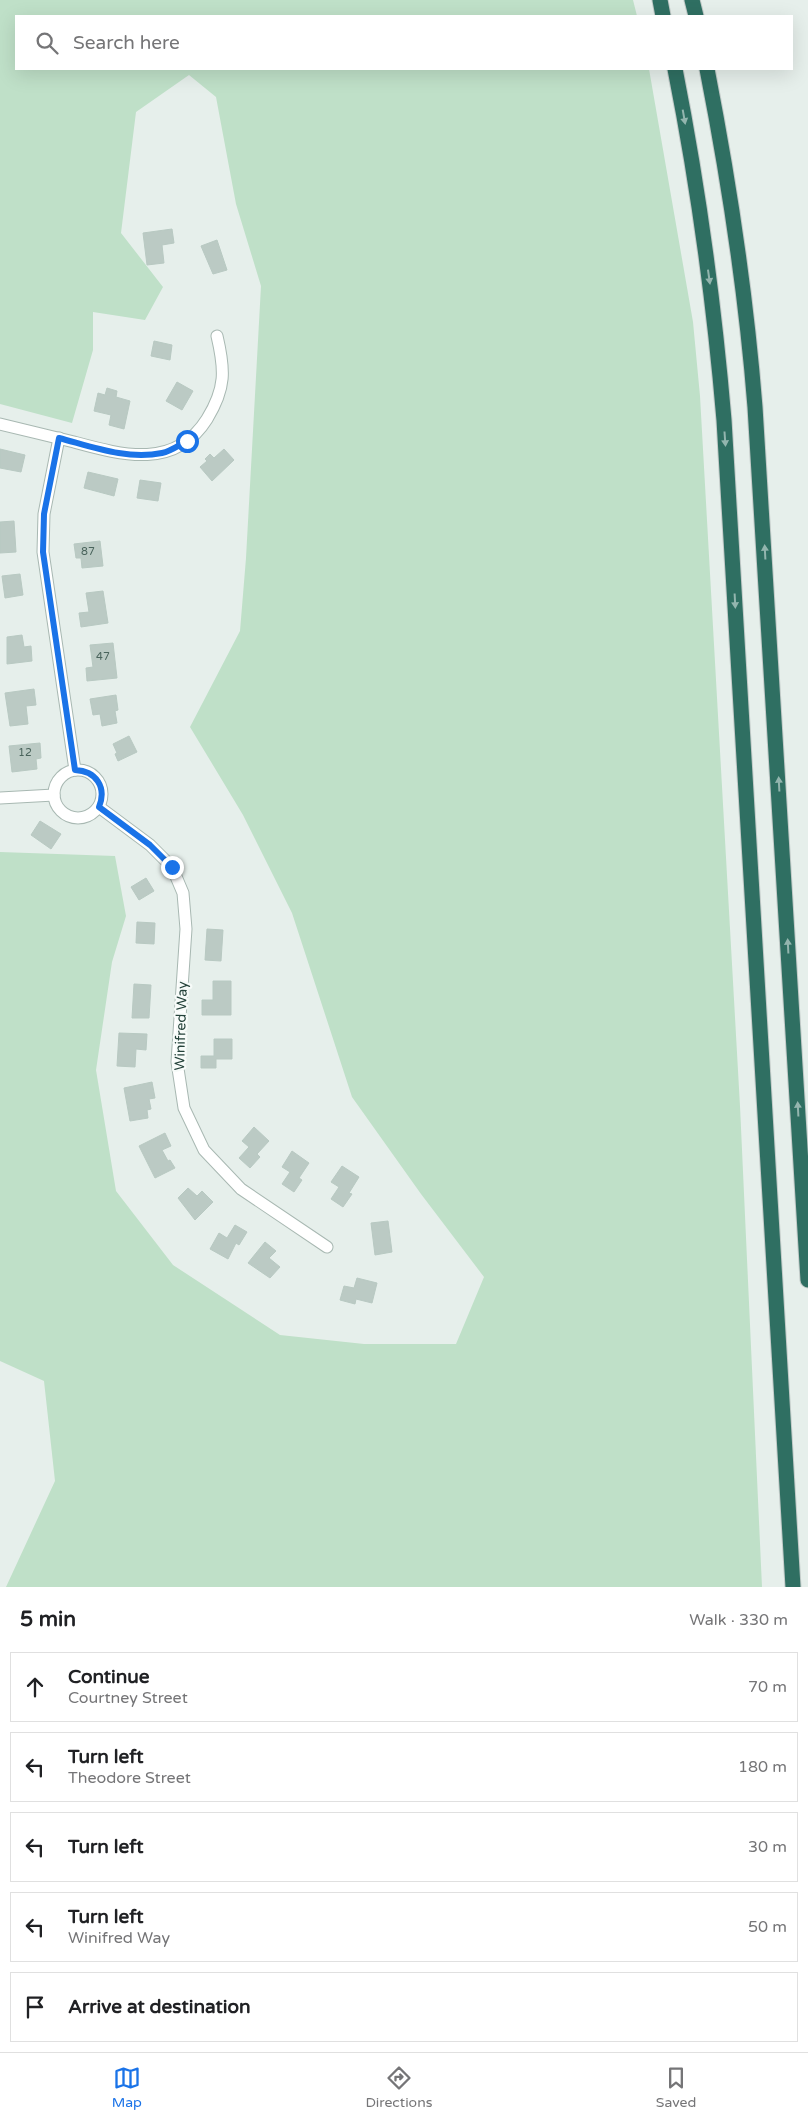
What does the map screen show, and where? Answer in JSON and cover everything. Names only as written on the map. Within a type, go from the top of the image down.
[{"type":"highway","points":[[660,0],[664,15]]},
{"type":"highway","points":[[692,0],[696,15]]},
{"type":"highway","points":[[675,70],[690,149],[710,285],[724,430],[793,1587]]},
{"type":"highway","points":[[707,70],[733,214],[754,388],[808,1280]]},
{"type":"street","points":[[0,424],[111,452],[137,456],[164,453],[187,441],[203,426],[217,403],[222,386],[224,364],[217,336]]},
{"type":"street","points":[[59,438],[44,514],[43,552],[75,770]]},
{"type":"street","points":[[75,770],[88,772],[99,781],[103,794],[99,807],[90,815],[72,818],[61,811],[54,795],[60,779],[75,770]]},
{"type":"street","points":[[0,798],[54,795]]},
{"type":"street","name":"Winifred Way","points":[[99,807],[150,845],[172,867],[183,893],[186,929],[177,1062],[184,1108],[204,1150],[241,1189],[327,1248]]},
{"type":"green space","points":[[0,0],[633,0],[637,15],[15,15],[15,70],[649,70],[693,322],[700,396],[740,1106],[762,1587],[6,1587],[55,1481],[44,1381],[0,1361],[0,852],[115,856],[126,916],[112,962],[96,1070],[116,1191],[173,1265],[280,1335],[364,1344],[456,1344],[484,1277],[421,1194],[352,1097],[292,913],[243,815],[190,727],[240,631],[246,558],[261,286],[236,204],[216,97],[189,75],[136,112],[121,233],[163,287],[145,320],[93,312],[93,350],[72,423],[0,404]]},
{"type":"building","points":[[172,229],[174,243],[162,245],[164,263],[147,265],[143,233]]},
{"type":"building","points":[[217,240],[227,270],[213,274],[201,246]]},
{"type":"building","points":[[154,341],[172,345],[170,360],[151,356]]},
{"type":"building","points":[[177,382],[193,391],[182,410],[166,401]]},
{"type":"building","points":[[107,388],[117,391],[116,397],[130,401],[124,429],[109,425],[111,415],[94,411],[98,393],[105,395]]},
{"type":"building","points":[[0,449],[25,455],[21,472],[0,468]]},
{"type":"building","points":[[224,449],[234,460],[212,481],[200,467],[207,461],[205,459],[210,454],[214,458]]},
{"type":"building","points":[[88,472],[118,479],[114,496],[84,488]]},
{"type":"building","points":[[140,480],[161,483],[158,501],[137,498]]},
{"type":"building","points":[[14,521],[16,552],[0,553],[0,522]]},
{"type":"building","points":[[100,541],[103,566],[82,568],[81,558],[76,558],[74,544]]},
{"type":"building","points":[[20,574],[23,595],[5,598],[2,576]]},
{"type":"building","points":[[103,591],[108,623],[81,627],[79,613],[89,612],[86,593]]},
{"type":"building","points":[[22,635],[24,647],[31,646],[32,661],[7,664],[7,637]]},
{"type":"building","points":[[113,643],[117,678],[87,681],[86,668],[93,667],[90,645]]},
{"type":"building","points":[[34,689],[36,705],[26,706],[28,724],[10,726],[5,693]]},
{"type":"building","points":[[116,695],[118,710],[115,711],[117,723],[102,726],[100,714],[93,715],[90,699]]},
{"type":"building","points":[[129,736],[137,752],[118,761],[113,744]]},
{"type":"building","points":[[40,743],[41,758],[36,759],[37,769],[12,772],[9,746]]},
{"type":"building","points":[[40,821],[61,834],[51,849],[31,835]]},
{"type":"building","points":[[146,878],[154,891],[139,900],[131,887]]},
{"type":"building","points":[[137,922],[155,923],[154,944],[136,943]]},
{"type":"building","points":[[207,929],[223,930],[221,961],[205,960]]},
{"type":"building","points":[[213,981],[231,981],[231,1015],[202,1015],[202,1000],[213,1000]]},
{"type":"building","points":[[134,984],[151,985],[149,1018],[132,1018]]},
{"type":"building","points":[[119,1033],[147,1034],[146,1050],[136,1049],[135,1067],[117,1066]]},
{"type":"building","points":[[214,1039],[232,1039],[232,1059],[216,1059],[216,1068],[201,1068],[201,1056],[214,1056]]},
{"type":"building","points":[[152,1082],[155,1098],[149,1099],[151,1109],[147,1110],[148,1118],[130,1121],[124,1088]]},
{"type":"building","points":[[254,1127],[269,1141],[257,1154],[260,1157],[250,1168],[239,1158],[249,1147],[242,1141]]},
{"type":"building","points":[[165,1133],[171,1146],[162,1150],[168,1161],[170,1160],[175,1168],[155,1178],[139,1146]]},
{"type":"building","points":[[292,1151],[309,1163],[299,1178],[302,1180],[294,1192],[282,1184],[290,1172],[282,1167]]},
{"type":"building","points":[[342,1166],[359,1177],[349,1193],[352,1194],[343,1207],[331,1199],[339,1187],[331,1182]]},
{"type":"building","points":[[188,1188],[197,1196],[202,1191],[213,1202],[195,1220],[178,1198]]},
{"type":"building","points":[[388,1221],[392,1252],[375,1255],[371,1223]]},
{"type":"building","points":[[235,1225],[247,1232],[239,1245],[236,1243],[228,1259],[210,1249],[219,1233],[227,1238]]},
{"type":"building","points":[[265,1242],[276,1251],[269,1258],[280,1267],[270,1278],[248,1263]]},
{"type":"building","points":[[357,1278],[377,1283],[372,1303],[356,1299],[355,1304],[340,1300],[344,1286],[354,1288]]},
{"type":"route","points":[[172,867],[150,845],[99,807],[102,801],[102,787],[94,776],[82,770],[75,770],[43,552],[44,514],[59,438],[111,452],[137,456],[164,453],[187,441]]}]
